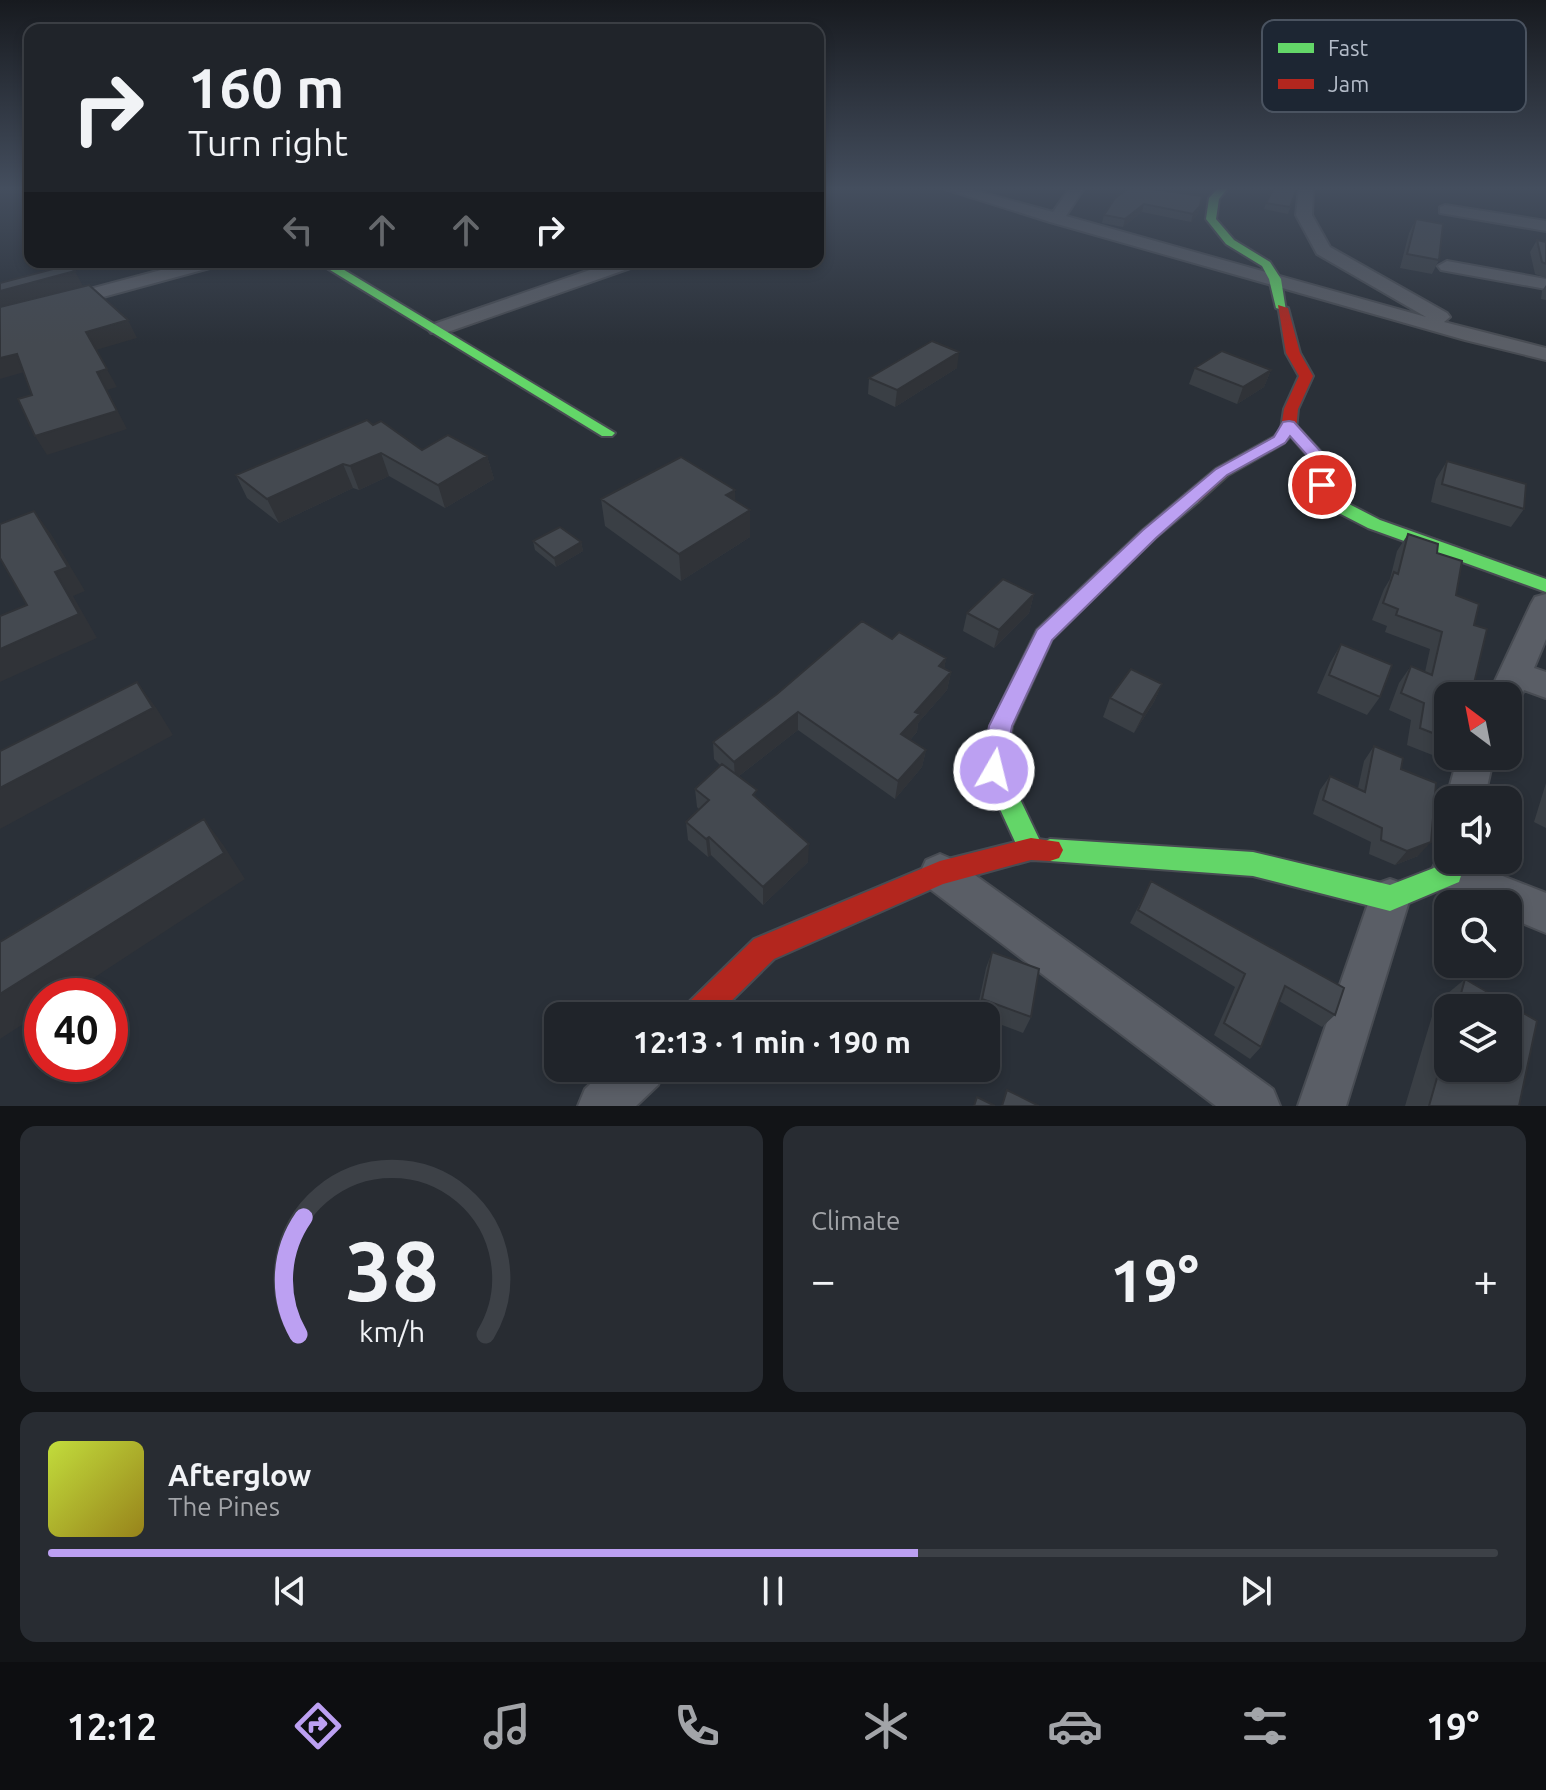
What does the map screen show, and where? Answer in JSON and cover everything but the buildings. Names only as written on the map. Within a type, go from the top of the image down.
[{"type":"street","points":[[1131,240],[1546,354]]},
{"type":"street","points":[[1031,849],[994,770],[1001,726],[1044,635],[1173,513],[1222,472],[1279,440],[1289,426],[1291,409],[1306,376],[1293,353],[1275,279],[1266,264],[1228,240]]},
{"type":"street","points":[[1317,240],[1323,250],[1365,271],[1472,336]]},
{"type":"street","points":[[1447,266],[1546,284]]},
{"type":"street","points":[[0,319],[189,268]]},
{"type":"street","points":[[333,268],[607,433]]},
{"type":"street","points":[[438,329],[613,268]]},
{"type":"street","points":[[1289,426],[1315,454],[1322,485],[1343,508],[1374,524],[1546,586]]},
{"type":"street","points":[[1522,686],[1546,604]]},
{"type":"street","points":[[709,1002],[764,949],[940,873],[1031,849],[1253,864],[1390,898],[1437,874]]},
{"type":"street","points":[[940,873],[1256,1106]]},
{"type":"street","points":[[1465,874],[1546,913]]},
{"type":"street","points":[[1322,1106],[1390,898]]},
{"type":"street","points":[[602,1106],[627,1082]]},
{"type":"traffic: fast","points":[[1228,240],[1266,264],[1275,279],[1282,308]]},
{"type":"traffic: fast","points":[[333,268],[607,433]]},
{"type":"traffic: fast","points":[[1289,426],[1315,454],[1322,485],[1343,508],[1374,524],[1546,586]]},
{"type":"traffic: fast","points":[[1031,849],[994,770],[1001,726],[1044,635],[1149,534],[1192,498]]},
{"type":"traffic: fast","points":[[1050,850],[1253,864],[1390,898],[1450,874]]},
{"type":"traffic: jam","points":[[1192,498],[1222,472],[1279,440],[1288,430],[1291,409],[1306,376],[1293,353],[1282,308]]},
{"type":"traffic: jam","points":[[709,1002],[764,949],[940,873],[1031,849],[1050,850]]},
{"type":"route","points":[[994,770],[1001,726],[1044,635],[1149,534],[1222,472],[1279,440],[1289,426],[1315,454],[1322,485]]}]
